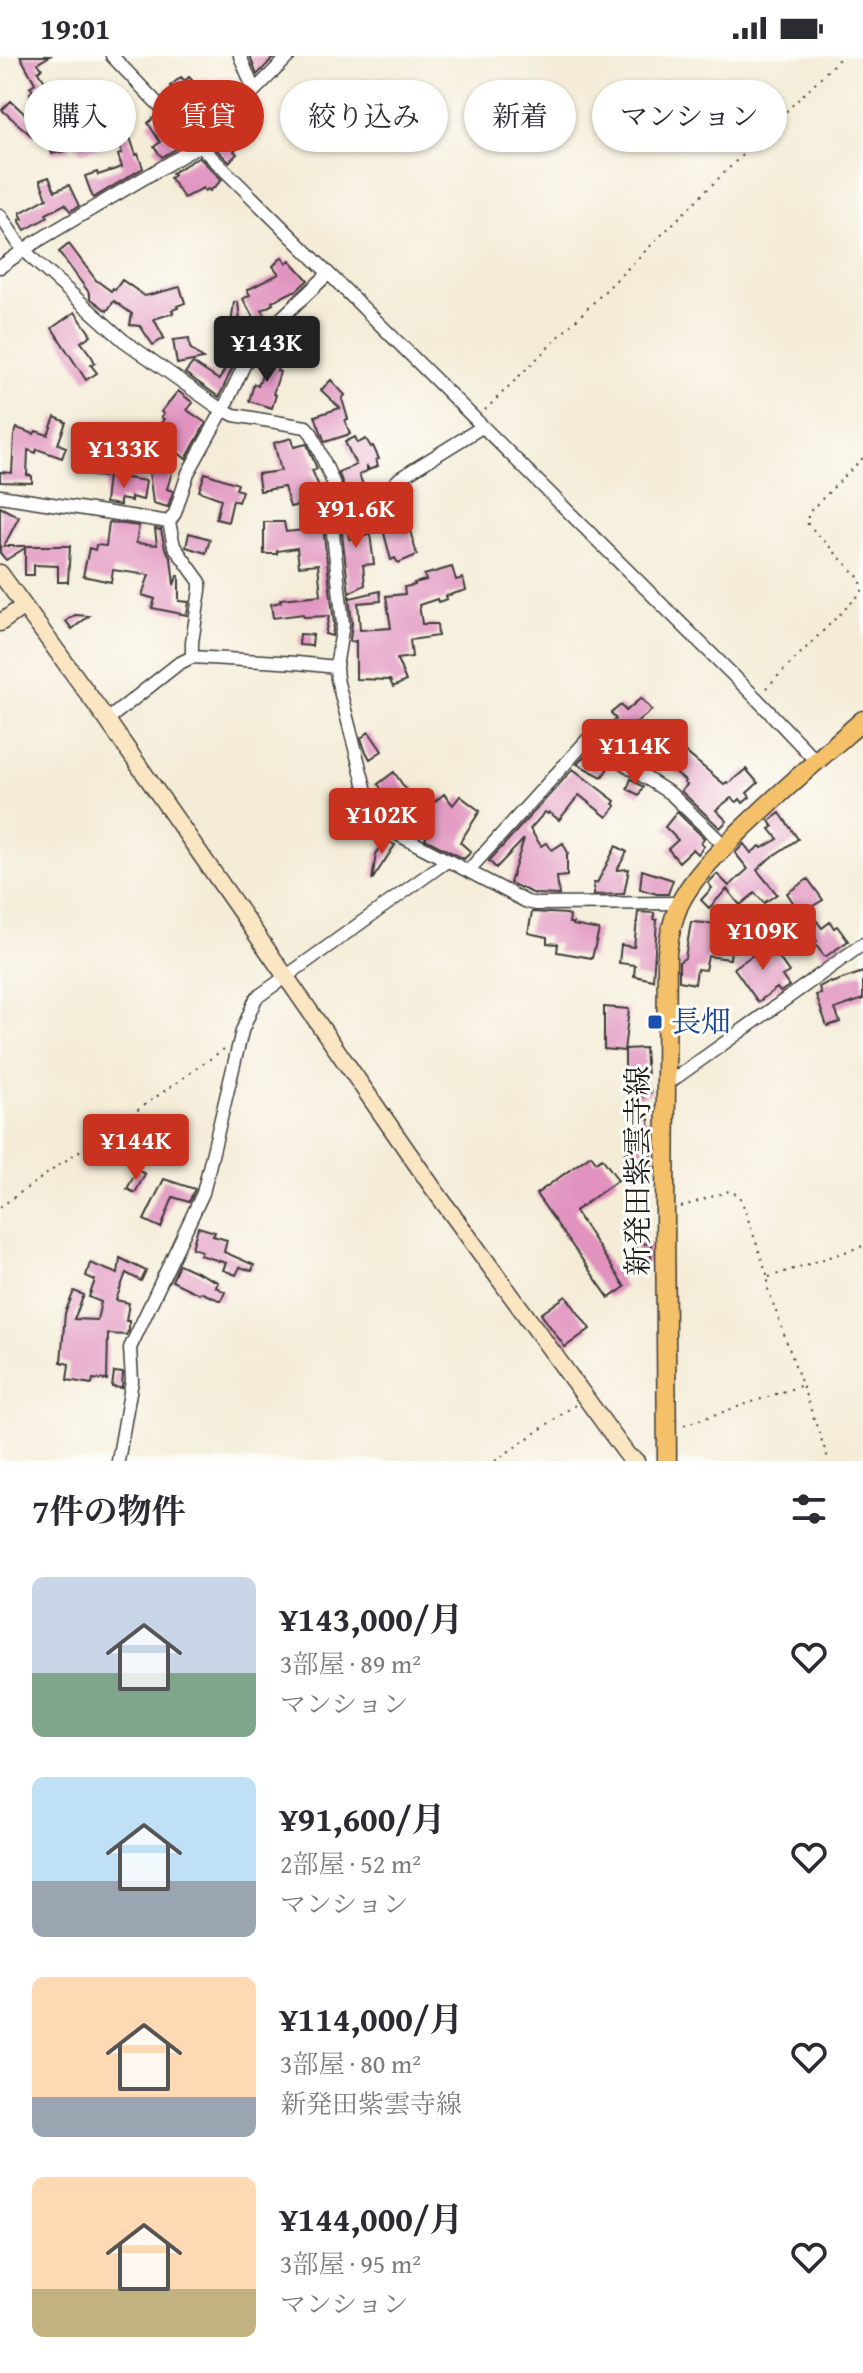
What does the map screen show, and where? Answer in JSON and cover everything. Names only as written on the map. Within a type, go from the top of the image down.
[{"type":"main road","name":"新発田紫雲寺線","points":[[667,1461],[665,1212],[667,953],[670,929],[680,903],[702,871],[725,846],[863,720]]},
{"type":"street","points":[[112,56],[152,96]]},
{"type":"street","points":[[240,56],[250,80]]},
{"type":"street","points":[[264,80],[289,56]]},
{"type":"street","points":[[0,267],[188,152]]},
{"type":"street","points":[[207,152],[816,761]]},
{"type":"street","points":[[0,215],[24,250],[123,340],[223,410],[234,415],[306,427],[316,441],[335,487],[333,534],[343,624],[336,667],[340,697],[374,822],[527,902],[680,903]]},
{"type":"street","points":[[192,657],[200,582],[174,546],[169,522],[188,473],[247,359],[261,340],[328,274]]},
{"type":"street","points":[[336,505],[374,504],[400,478],[479,423]]},
{"type":"street","points":[[0,496],[169,522]]},
{"type":"street","points":[[0,573],[107,720],[433,1188],[628,1456],[636,1461]]},
{"type":"street","points":[[0,623],[24,606]]},
{"type":"street","points":[[107,720],[178,664],[192,657],[336,667]]},
{"type":"street","points":[[468,871],[587,740],[671,794],[725,846]]},
{"type":"street","points":[[118,1461],[132,1381],[130,1348],[203,1193],[240,1038],[256,998],[447,861]]},
{"type":"street","points":[[667,1084],[863,944]]},
{"type":"path","points":[[479,423],[842,56]]},
{"type":"path","points":[[756,698],[862,592],[861,580],[806,522],[810,511],[863,458]]},
{"type":"path","points":[[0,1207],[240,1038]]},
{"type":"path","points":[[665,1212],[729,1191],[740,1196],[768,1277],[768,1289],[829,1461]]},
{"type":"path","points":[[768,1277],[863,1246]]},
{"type":"path","points":[[667,1430],[803,1385]]},
{"type":"path","points":[[495,1461],[585,1397]]},
{"type":"building","points":[[20,56],[50,56],[38,63],[42,69],[38,72],[44,80],[33,80]]},
{"type":"building","points":[[250,56],[275,56],[257,75]]},
{"type":"building","points":[[11,101],[24,113],[24,129],[2,110]]},
{"type":"building","points":[[219,152],[237,154],[229,162]]},
{"type":"building","points":[[138,154],[143,168],[93,198],[85,176],[122,167],[118,155]]},
{"type":"building","points":[[199,157],[222,180],[210,191],[203,188],[184,198],[170,178],[174,175],[172,173]]},
{"type":"building","points":[[49,177],[55,191],[69,185],[79,206],[70,211],[65,204],[25,230],[19,220],[23,219],[20,213],[47,198],[40,180]]},
{"type":"building","points":[[69,244],[96,280],[111,291],[122,280],[145,296],[180,287],[185,303],[172,310],[173,313],[154,319],[164,338],[153,345],[140,326],[130,325],[132,314],[114,301],[107,311],[90,298],[59,252]]},
{"type":"building","points":[[282,257],[287,263],[290,260],[308,280],[295,292],[262,310],[267,319],[257,324],[243,299],[250,295],[247,290],[279,274],[273,266]]},
{"type":"building","points":[[234,302],[238,302],[242,341],[221,343],[218,326],[231,325]]},
{"type":"building","points":[[75,312],[91,335],[81,342],[92,357],[95,363],[91,365],[97,373],[86,380],[52,328]]},
{"type":"building","points":[[189,338],[190,348],[203,359],[177,364],[173,340]]},
{"type":"building","points":[[270,355],[281,358],[272,408],[249,401],[254,384],[258,386]]},
{"type":"building","points":[[232,356],[237,358],[219,397],[185,373],[193,363],[219,380]]},
{"type":"building","points":[[331,380],[345,395],[342,399],[350,434],[325,442],[315,416],[340,408],[321,390]]},
{"type":"building","points":[[178,391],[193,403],[187,410],[206,423],[186,459],[153,433],[164,419],[161,412]]},
{"type":"building","points":[[55,417],[66,422],[58,444],[66,447],[62,458],[37,449],[36,453],[28,450],[27,475],[32,476],[32,483],[0,482],[0,472],[12,473],[17,428],[48,435]]},
{"type":"building","points":[[355,437],[358,443],[366,439],[379,459],[376,460],[378,466],[369,470],[367,466],[367,471],[359,475],[364,487],[347,494],[338,472],[356,465],[345,442]]},
{"type":"building","points":[[292,438],[294,447],[307,444],[317,469],[312,470],[325,501],[303,512],[303,504],[290,507],[284,487],[260,491],[258,478],[258,474],[281,471],[274,443]]},
{"type":"building","points":[[93,460],[106,462],[104,477],[92,476]]},
{"type":"building","points":[[153,460],[174,465],[167,489],[173,491],[168,507],[153,503],[149,472]]},
{"type":"building","points":[[205,473],[238,484],[236,489],[242,491],[238,502],[233,500],[228,522],[216,519],[221,499],[199,491]]},
{"type":"building","points":[[108,475],[146,481],[143,500],[131,497],[131,501],[120,499],[120,505],[105,503]]},
{"type":"building","points":[[400,491],[407,505],[390,514],[386,505]]},
{"type":"building","points":[[0,507],[19,517],[4,546],[70,546],[68,582],[58,582],[58,566],[34,565],[34,575],[25,575],[25,548],[6,560],[0,553]]},
{"type":"building","points":[[325,513],[324,535],[334,624],[332,636],[325,634],[329,616],[304,617],[303,614],[273,618],[271,604],[281,602],[280,599],[321,595],[318,564],[299,566],[297,548],[264,554],[264,522],[284,522],[286,532],[304,530],[303,515]]},
{"type":"building","points":[[367,513],[369,524],[348,534],[349,539],[370,534],[374,564],[363,565],[365,585],[349,593],[342,534],[343,514]]},
{"type":"building","points":[[109,522],[139,526],[136,543],[157,545],[155,529],[161,530],[171,558],[174,585],[179,576],[179,601],[189,602],[187,615],[152,608],[155,599],[142,595],[149,575],[113,570],[111,582],[83,576],[89,548],[95,550],[96,545],[106,546]]},
{"type":"building","points":[[408,524],[417,555],[398,563],[395,558],[391,560],[384,533]]},
{"type":"building","points":[[189,533],[210,539],[206,553],[186,547]]},
{"type":"building","points":[[452,567],[456,580],[463,578],[466,590],[438,602],[437,599],[419,605],[422,624],[437,624],[438,636],[410,640],[412,657],[397,659],[406,681],[393,687],[390,680],[356,679],[356,641],[350,640],[349,596],[380,591],[381,601],[358,603],[360,630],[391,628],[386,596],[405,594],[404,587],[426,580],[424,575]]},
{"type":"building","points":[[75,615],[89,616],[72,629],[66,621]]},
{"type":"building","points":[[300,634],[313,635],[312,646],[299,645]]},
{"type":"building","points":[[641,698],[652,710],[623,734],[643,752],[656,739],[673,752],[678,746],[724,784],[746,769],[758,783],[747,793],[750,797],[743,803],[740,799],[737,802],[731,798],[716,810],[727,821],[720,828],[681,791],[687,785],[685,781],[661,760],[652,767],[649,764],[647,768],[593,733],[599,726],[602,730],[616,719],[611,713],[621,705],[626,711]]},
{"type":"building","points":[[369,732],[382,751],[370,759],[361,738]]},
{"type":"building","points":[[589,752],[610,765],[602,777],[577,764]]},
{"type":"building","points":[[573,769],[615,801],[613,804],[616,806],[607,817],[579,795],[559,820],[545,812],[530,829],[541,846],[546,843],[552,850],[563,843],[568,853],[567,876],[557,877],[559,895],[535,894],[510,883],[524,839],[496,868],[489,861]]},
{"type":"building","points":[[394,772],[411,797],[407,827],[404,822],[403,827],[382,816],[381,812],[397,811],[378,784]]},
{"type":"building","points":[[631,779],[643,787],[639,795],[627,789]]},
{"type":"building","points":[[444,794],[453,805],[460,796],[480,811],[460,842],[471,852],[464,859],[425,839],[431,827],[420,814]]},
{"type":"building","points":[[677,812],[704,838],[701,843],[704,846],[698,854],[693,849],[679,862],[668,849],[678,840],[665,827]]},
{"type":"building","points":[[780,813],[798,839],[757,870],[777,894],[764,903],[755,893],[740,905],[727,889],[709,908],[701,900],[712,888],[708,883],[717,874],[729,886],[748,869],[735,853],[744,844],[751,853],[778,839],[770,829],[773,827],[769,821]]},
{"type":"building","points":[[356,818],[360,827],[347,831],[342,821]]},
{"type":"building","points":[[386,840],[395,845],[372,880],[376,854]]},
{"type":"building","points":[[616,846],[627,852],[617,870],[629,869],[624,894],[594,895],[594,883],[597,883]]},
{"type":"building","points":[[642,870],[673,880],[668,894],[640,889]]},
{"type":"building","points":[[808,879],[823,900],[808,909],[822,928],[830,922],[848,941],[825,957],[793,910],[796,907],[787,893]]},
{"type":"building","points":[[532,912],[567,914],[570,916],[569,923],[573,925],[599,930],[592,958],[557,952],[558,944],[547,943],[547,937],[528,933]]},
{"type":"building","points":[[638,912],[654,913],[657,920],[653,980],[634,976],[635,965],[619,963],[621,945],[634,947]]},
{"type":"building","points":[[691,922],[733,925],[730,959],[708,956],[705,970],[697,969],[695,984],[679,981],[679,962],[685,958]]},
{"type":"building","points":[[764,942],[789,972],[782,976],[789,986],[780,992],[777,988],[758,1002],[734,968],[753,955],[751,951]]},
{"type":"building","points":[[863,972],[863,999],[835,1009],[840,1022],[827,1026],[816,995],[821,994],[819,987]]},
{"type":"building","points":[[604,1007],[629,1009],[624,1051],[604,1049]]},
{"type":"building","points":[[645,1048],[647,1077],[643,1077],[651,1092],[637,1099],[635,1094],[631,1096],[625,1084],[625,1049]]},
{"type":"building","points":[[638,1119],[649,1119],[652,1168],[625,1169],[625,1153],[629,1153],[628,1125],[638,1124]]},
{"type":"building","points":[[591,1155],[596,1162],[602,1158],[618,1180],[575,1211],[625,1287],[609,1298],[536,1194]]},
{"type":"building","points":[[137,1170],[145,1174],[135,1193],[127,1189]]},
{"type":"building","points":[[164,1179],[195,1189],[189,1202],[173,1197],[161,1228],[144,1220]]},
{"type":"building","points":[[198,1227],[227,1240],[224,1252],[254,1265],[252,1271],[240,1267],[236,1275],[223,1270],[226,1263],[200,1255],[202,1251],[192,1248]]},
{"type":"building","points":[[636,1243],[651,1244],[651,1263],[636,1262]]},
{"type":"building","points":[[120,1258],[146,1271],[141,1281],[126,1273],[116,1300],[129,1303],[126,1321],[129,1321],[129,1330],[126,1335],[108,1334],[107,1380],[93,1379],[92,1384],[67,1380],[69,1364],[61,1362],[65,1313],[74,1291],[84,1295],[74,1319],[97,1320],[101,1302],[89,1297],[95,1280],[86,1276],[90,1263],[118,1274]]},
{"type":"building","points":[[179,1264],[218,1282],[216,1287],[225,1292],[221,1301],[172,1281]]},
{"type":"building","points":[[566,1296],[590,1329],[565,1347],[541,1314]]},
{"type":"building","points":[[114,1372],[123,1373],[122,1388],[112,1387]]},
{"type":"place","name":"長畑","points":[[655,1022]]}]
